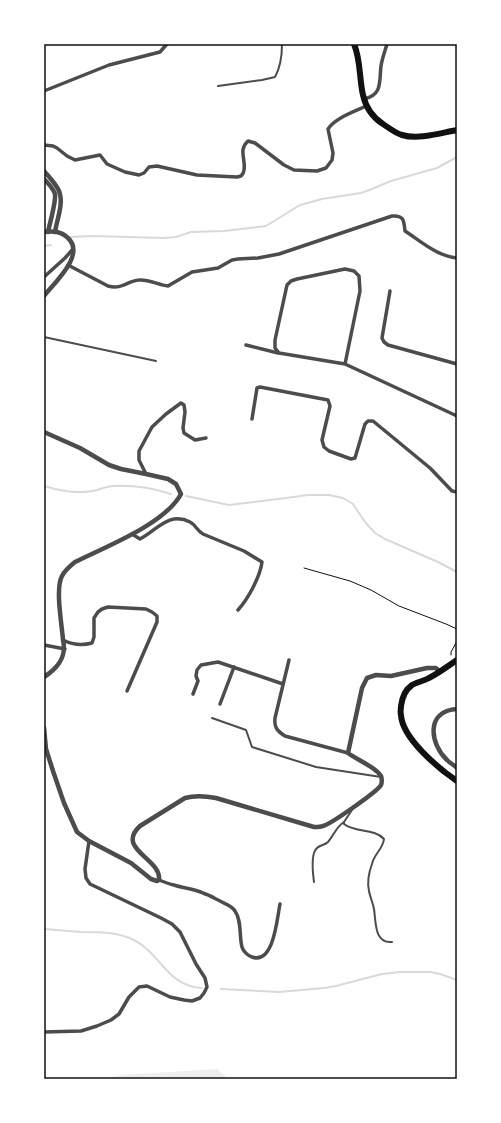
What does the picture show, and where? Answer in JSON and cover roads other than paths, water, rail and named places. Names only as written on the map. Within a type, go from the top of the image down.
[{"type":"main road","points":[[354,44],[359,60],[364,99],[366,106],[375,119],[393,131],[403,135],[419,136],[457,130]]},
{"type":"main road","points":[[457,660],[440,672],[412,685],[404,694],[401,704],[401,716],[404,725],[415,744],[436,766],[457,782]]},
{"type":"street","points":[[44,90],[108,65],[160,52],[167,44]]},
{"type":"street","points":[[364,99],[372,97],[377,90],[381,78],[381,66],[387,44]]},
{"type":"street","points":[[44,145],[53,146],[75,160],[100,155],[106,164],[125,172],[139,175],[144,173],[149,167],[156,166],[197,175],[237,177],[241,176],[244,171],[242,151],[244,145],[248,141],[255,143],[284,165],[294,170],[318,172],[326,168],[332,160],[333,153],[328,129],[335,121],[366,106]]},
{"type":"street","points":[[44,171],[59,190],[60,195],[61,201],[56,232]]},
{"type":"street","points":[[44,179],[55,194],[55,203],[46,232],[56,232],[64,235],[69,239],[73,249],[71,260],[64,272],[44,296]]},
{"type":"street","points":[[68,265],[114,288],[139,280],[168,286],[192,272],[218,268],[232,260],[258,258],[279,254],[392,216],[401,217],[404,221],[405,231],[440,254],[457,258]]},
{"type":"street","points":[[44,277],[73,249]]},
{"type":"street","points":[[279,353],[275,348],[275,340],[287,285],[291,281],[297,279],[345,269],[354,271],[359,276],[360,291],[345,364]]},
{"type":"street","points":[[390,291],[382,338],[384,342],[388,345],[457,364]]},
{"type":"street","points":[[246,345],[279,353],[345,364],[457,416]]},
{"type":"street","points":[[252,419],[257,388],[260,387],[328,400],[330,406],[322,440],[324,447],[329,451],[351,459],[355,458],[365,424],[368,421],[373,421],[430,468],[452,491],[457,492]]},
{"type":"street","points":[[146,474],[138,460],[139,451],[152,427],[181,403],[184,405],[185,412],[183,428],[184,433],[194,440],[206,438]]},
{"type":"street","points":[[44,432],[80,448],[109,465],[168,480],[176,484],[181,494],[170,508],[145,527],[75,562],[62,576],[59,585],[59,592],[65,649],[59,665],[44,677]]},
{"type":"street","points":[[132,534],[140,539],[164,523],[176,518],[188,521],[196,526],[203,534],[244,551],[262,562],[261,568],[246,601],[238,610]]},
{"type":"street","points":[[63,640],[72,644],[84,645],[92,643],[94,637],[94,618],[98,612],[108,607],[146,609],[157,616],[157,622],[127,692]]},
{"type":"street","points":[[44,645],[65,649]]},
{"type":"street","points":[[159,880],[160,877],[154,866],[136,848],[132,839],[134,831],[185,798],[199,796],[216,798],[314,827],[324,826],[376,791],[381,785],[382,778],[374,768],[355,759],[348,753],[285,736],[278,732],[274,726],[275,718],[289,660]]},
{"type":"street","points":[[193,694],[198,681],[196,676],[197,670],[201,665],[218,662],[283,684]]},
{"type":"street","points":[[220,704],[234,667]]},
{"type":"street","points":[[348,753],[358,715],[362,688],[367,678],[376,675],[391,676],[427,668],[436,668],[440,672]]},
{"type":"street","points":[[457,709],[444,711],[438,716],[434,724],[434,735],[437,745],[446,760],[457,768]]},
{"type":"street","points":[[44,728],[46,749],[64,804],[77,832],[89,841],[132,863],[151,879],[202,893],[231,907],[236,911],[239,921],[242,947],[251,957],[263,957],[270,948],[280,904]]},
{"type":"street","points":[[44,1032],[81,1031],[104,1023],[119,1014],[130,997],[139,988],[147,986],[170,997],[192,1001],[200,998],[207,987],[205,978],[196,964],[180,932],[172,924],[90,884],[86,878],[85,869],[89,841]]},
{"type":"lane","points":[[218,86],[275,77],[281,60],[282,44]]},
{"type":"lane","points":[[44,337],[156,361]]},
{"type":"lane","points":[[212,718],[246,730],[252,747],[316,767],[382,778]]},
{"type":"lane","points":[[314,882],[312,867],[315,851],[318,847],[326,843],[340,824],[344,822],[355,806]]},
{"type":"lane","points":[[344,822],[347,826],[379,835],[384,839],[383,844],[372,861],[368,890],[373,902],[375,922],[379,937],[383,941],[392,942]]},
{"type":"waterway","points":[[70,237],[92,236],[163,238],[176,237],[191,232],[224,231],[266,226],[300,205],[322,199],[361,193],[391,181],[437,168],[457,157]]},
{"type":"waterway","points":[[44,246],[51,245]]},
{"type":"waterway","points":[[44,486],[62,491],[74,492],[87,492],[110,486],[128,486],[157,490],[171,494]]},
{"type":"waterway","points":[[186,496],[229,505],[308,495],[329,495],[343,498],[353,504],[365,522],[375,533],[457,572]]},
{"type":"waterway","points":[[44,929],[108,933],[128,937],[144,946],[172,976],[190,986],[202,988]]},
{"type":"waterway","points":[[221,989],[279,992],[324,988],[382,974],[400,972],[430,972],[457,980]]}]
